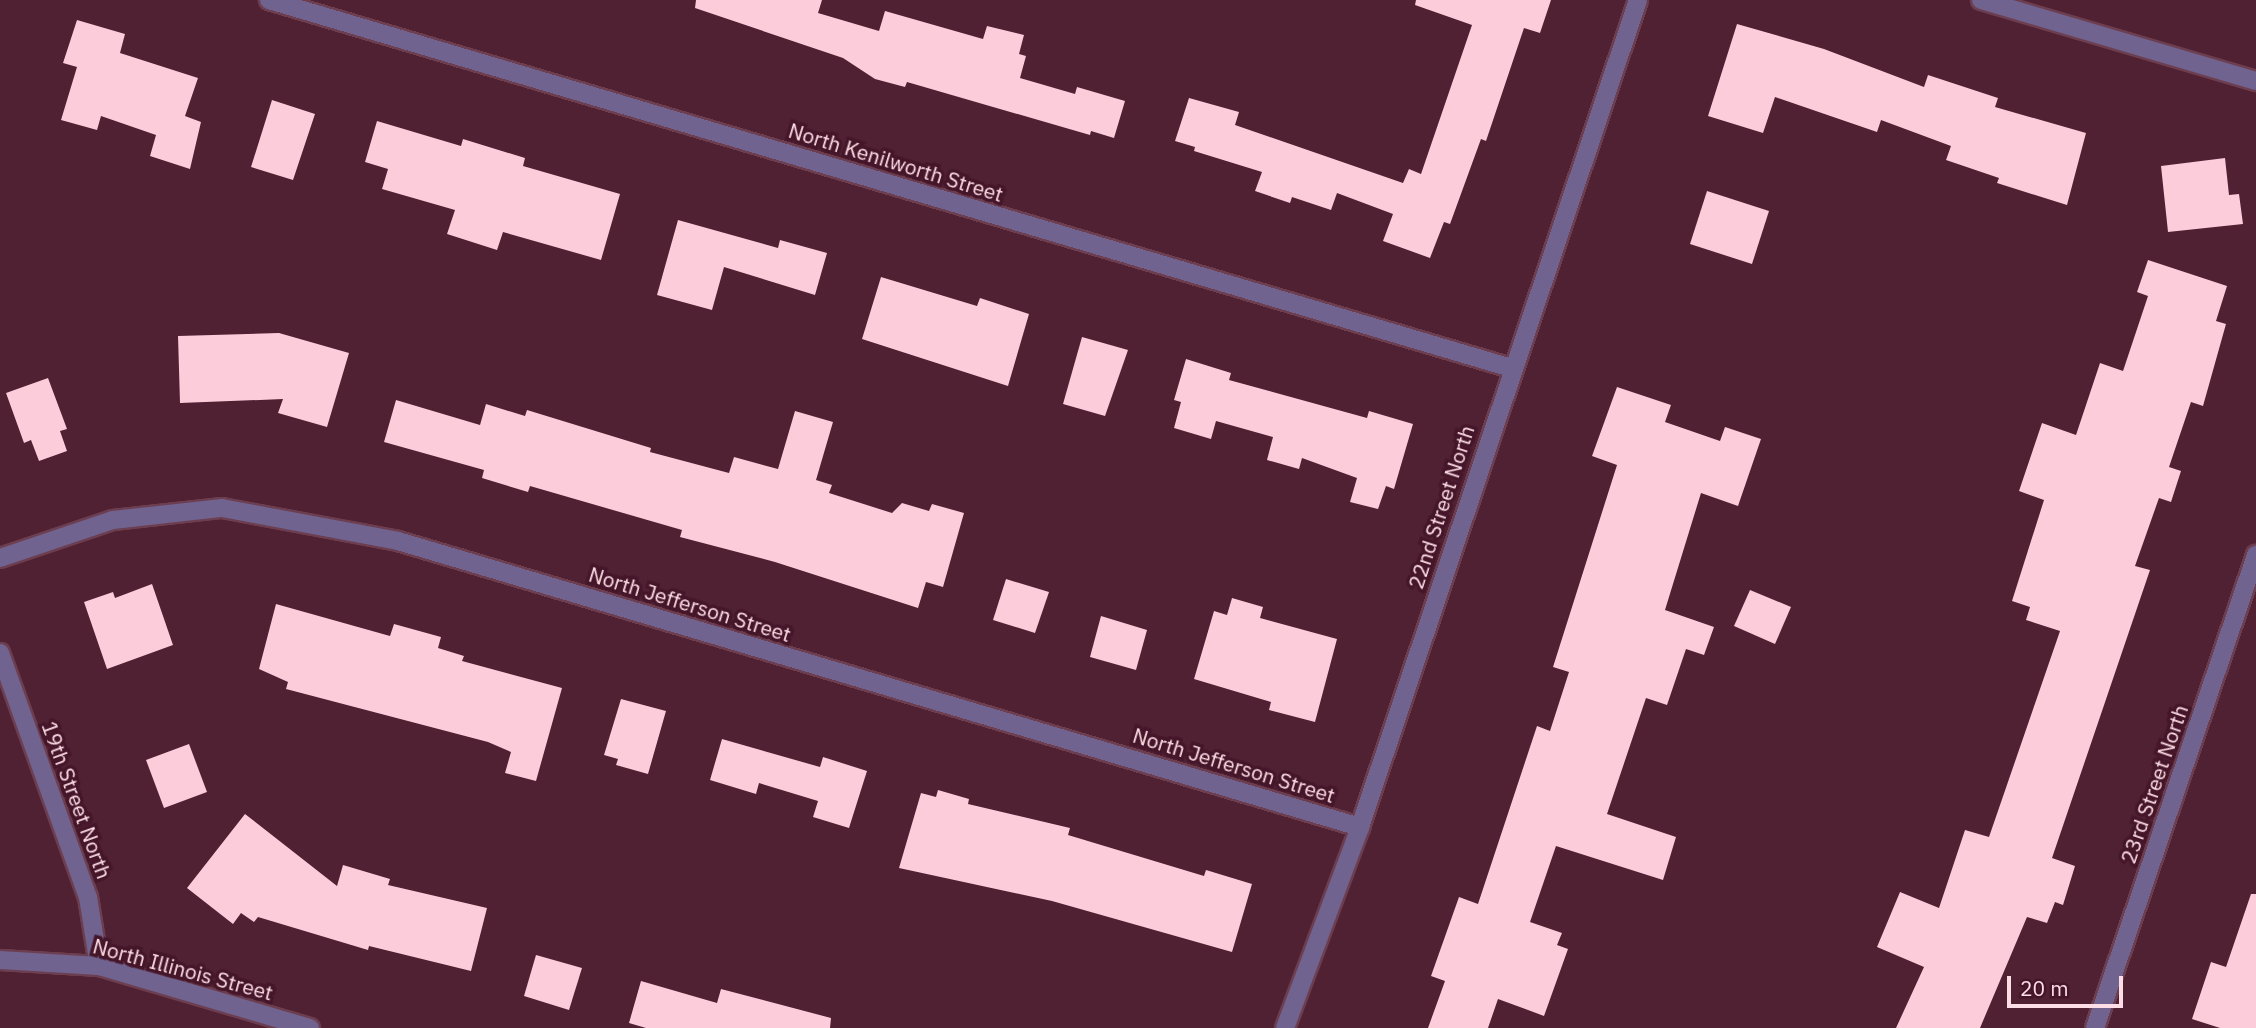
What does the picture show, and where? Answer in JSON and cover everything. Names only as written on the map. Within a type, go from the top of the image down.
[{"type":"street","name":"North Kenilworth Street","points":[[269,0],[1511,368]]},
{"type":"street","name":"22nd Street North","points":[[1285,1028],[1360,827],[1511,368],[1638,0]]},
{"type":"street","points":[[1981,0],[2256,80]]},
{"type":"street","name":"North Jefferson Street","points":[[0,558],[113,520],[222,508],[398,541],[1360,827]]},
{"type":"street","name":"23rd Street North","points":[[2095,1028],[2256,555]]},
{"type":"street","name":"19th Street North","points":[[0,653],[88,897],[99,966]]},
{"type":"street","name":"North Illinois Street","points":[[0,960],[99,966],[310,1028]]},
{"type":"building","points":[[696,0],[822,0],[818,13],[879,31],[885,11],[983,39],[987,26],[1024,35],[1019,54],[1026,56],[1020,78],[1075,94],[1077,87],[1125,101],[1114,138],[1091,131],[1090,135],[907,82],[905,87],[875,79],[843,58],[695,8]]},
{"type":"building","points":[[1416,0],[1551,0],[1540,33],[1524,28],[1486,141],[1481,139],[1450,224],[1444,222],[1430,258],[1383,241],[1393,214],[1337,193],[1331,210],[1292,197],[1290,203],[1255,191],[1262,172],[1194,151],[1195,147],[1175,141],[1189,98],[1239,112],[1235,125],[1403,183],[1409,169],[1421,174],[1472,25],[1415,5]]},
{"type":"building","points":[[77,20],[125,34],[120,53],[198,78],[185,116],[201,122],[190,169],[150,156],[156,135],[101,116],[97,130],[61,120],[77,67],[63,63]]},
{"type":"building","points":[[1737,24],[1824,49],[1924,87],[1928,75],[1998,98],[1995,107],[2086,133],[2067,205],[1997,183],[1999,178],[1946,160],[1951,146],[1881,120],[1877,132],[1775,97],[1763,133],[1708,116]]},
{"type":"building","points":[[272,100],[315,114],[293,180],[251,167]]},
{"type":"building","points":[[377,121],[461,146],[463,139],[525,158],[523,166],[620,194],[601,260],[503,232],[497,250],[447,234],[455,210],[382,189],[388,169],[365,162]]},
{"type":"building","points":[[2225,158],[2229,195],[2239,194],[2243,224],[2168,232],[2161,166]]},
{"type":"building","points":[[1707,191],[1769,211],[1752,264],[1690,244]]},
{"type":"building","points":[[678,220],[778,248],[780,240],[827,253],[815,295],[724,267],[712,310],[657,295]]},
{"type":"building","points":[[2148,260],[2227,286],[2216,321],[2226,324],[2203,406],[2191,402],[2169,467],[2181,471],[2171,502],[2159,498],[2135,566],[2150,570],[2052,858],[2075,866],[2063,905],[2055,902],[2047,923],[2027,917],[1980,1028],[1896,1028],[1924,967],[1877,947],[1900,892],[1939,908],[1965,830],[1989,837],[2060,631],[2026,620],[2030,607],[2012,601],[2044,500],[2019,491],[2042,423],[2076,435],[2100,363],[2123,371],[2148,296],[2137,292]]},
{"type":"building","points":[[881,277],[977,306],[980,298],[1029,314],[1008,386],[862,339]]},
{"type":"building","points":[[279,333],[349,353],[327,427],[278,413],[283,399],[180,403],[178,336]]},
{"type":"building","points":[[1082,337],[1128,350],[1105,416],[1063,404]]},
{"type":"building","points":[[1186,359],[1231,373],[1229,380],[1367,418],[1369,411],[1413,424],[1394,489],[1386,486],[1378,509],[1350,502],[1357,478],[1302,458],[1299,469],[1267,460],[1273,437],[1216,421],[1211,439],[1174,428],[1181,402],[1174,400]]},
{"type":"building","points":[[48,378],[67,429],[60,431],[67,451],[39,461],[31,440],[24,443],[6,393]]},
{"type":"building","points":[[1617,387],[1671,405],[1665,422],[1720,441],[1725,427],[1761,439],[1738,506],[1701,493],[1665,610],[1714,627],[1704,655],[1686,649],[1667,705],[1646,698],[1607,814],[1676,837],[1663,880],[1556,846],[1530,922],[1562,933],[1557,945],[1568,949],[1544,1016],[1498,999],[1488,1028],[1428,1028],[1445,981],[1431,976],[1459,897],[1478,904],[1537,726],[1550,731],[1569,672],[1553,667],[1617,465],[1592,456]]},
{"type":"building","points":[[396,400],[480,425],[486,404],[525,416],[527,410],[651,448],[650,452],[729,473],[734,457],[778,469],[795,411],[833,422],[816,480],[832,485],[829,493],[892,513],[902,503],[929,511],[932,504],[964,513],[943,587],[926,582],[918,608],[775,562],[680,537],[682,530],[530,486],[528,492],[482,478],[484,470],[384,442]]},
{"type":"building","points":[[1006,579],[1049,592],[1035,633],[993,620]]},
{"type":"building","points":[[152,584],[173,645],[107,669],[84,602],[113,592],[115,598]]},
{"type":"building","points":[[1750,590],[1791,607],[1775,644],[1734,626]]},
{"type":"building","points":[[1232,598],[1263,607],[1260,618],[1337,639],[1315,722],[1269,710],[1271,702],[1194,679],[1214,611],[1227,615]]},
{"type":"building","points":[[276,604],[390,636],[394,624],[441,637],[438,648],[464,656],[462,661],[562,688],[536,781],[505,773],[511,752],[488,742],[286,689],[288,682],[259,669]]},
{"type":"building","points":[[1101,616],[1147,630],[1136,670],[1090,657]]},
{"type":"building","points":[[621,699],[666,711],[648,774],[616,765],[618,759],[604,755]]},
{"type":"building","points":[[722,739],[820,767],[823,757],[867,771],[849,828],[813,817],[818,801],[759,783],[756,794],[710,780]]},
{"type":"building","points":[[189,744],[207,792],[164,808],[146,760]]},
{"type":"building","points":[[938,790],[969,799],[968,804],[1070,828],[1068,835],[1204,876],[1206,870],[1252,884],[1232,952],[1052,901],[899,868],[921,793],[936,797]]},
{"type":"building","points":[[245,814],[337,886],[343,865],[390,879],[388,885],[487,908],[471,971],[369,946],[368,950],[258,917],[254,922],[241,913],[233,924],[187,888]]},
{"type":"building","points":[[2251,894],[2256,894],[2256,1028],[2220,1028],[2192,1019],[2211,962],[2226,967]]},
{"type":"building","points":[[536,955],[582,968],[569,1010],[524,996]]},
{"type":"building","points":[[641,981],[717,1003],[721,989],[831,1018],[830,1028],[646,1028],[629,1023]]}]
